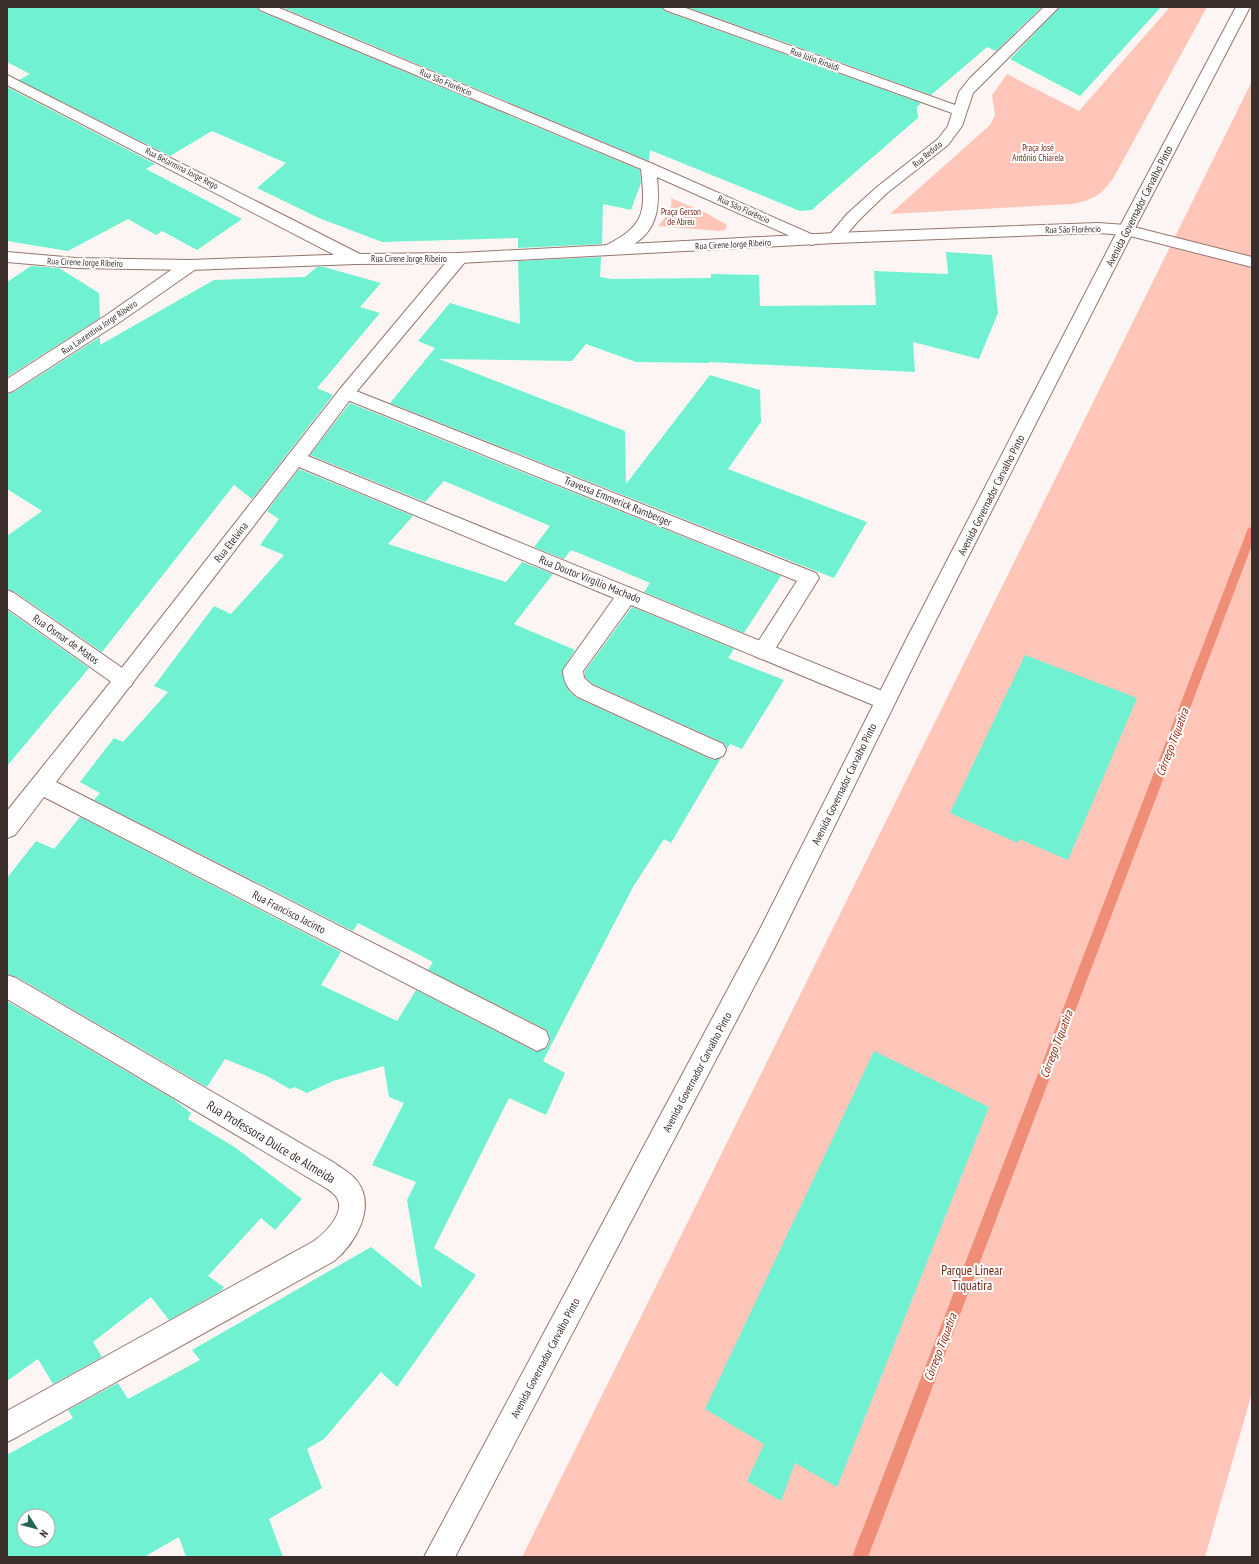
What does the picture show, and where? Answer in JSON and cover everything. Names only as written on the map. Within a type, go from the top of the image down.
[{"type":"street","name":"Rua São Florêncio","points":[[265,7],[648,167],[812,240],[1098,228],[1126,230],[1252,262]]},
{"type":"street","name":"Rua Júlio Rinaldi","points":[[670,7],[959,111]]},
{"type":"street","name":"Rua Reduto","points":[[835,238],[854,216],[882,190],[943,142],[955,126],[966,92],[975,81],[1052,7]]},
{"type":"street","name":"Avenida Governador Carvalho Pinto","points":[[439,1557],[767,939],[885,701],[1126,230],[1243,7]]},
{"type":"street","name":"Rua Belarmina Jorge Rego","points":[[7,79],[356,259]]},
{"type":"street","points":[[609,250],[632,238],[643,227],[649,216],[650,188],[648,167]]},
{"type":"street","name":"Rua Cirene Jorge Ribeiro","points":[[7,256],[76,263],[190,265],[356,259],[458,258],[812,240]]},
{"type":"street","name":"Rua Etelvina","points":[[7,828],[124,680],[346,393],[458,258]]},
{"type":"street","name":"Rua Laurentina Jorge Ribeiro","points":[[7,387],[111,320],[190,265]]},
{"type":"street","name":"Travessa Emmerick Ramberger","points":[[346,393],[809,578],[763,651]]},
{"type":"street","name":"Rua Doutor Virgílio Machado","points":[[296,458],[885,701]]},
{"type":"street","points":[[627,595],[573,670],[573,678],[577,686],[714,750]]},
{"type":"street","name":"Rua Osmar de Matos","points":[[7,598],[124,680]]},
{"type":"street","name":"Rua Francisco Jacinto","points":[[41,785],[537,1039]]},
{"type":"street","name":"Rua Professora Dulce de Almeida","points":[[7,986],[336,1180],[350,1193],[352,1206],[348,1221],[338,1238],[324,1251],[7,1427]]},
{"type":"green space","name":"Praça José Antônio Chiarela","points":[[1170,7],[1207,7],[1115,175],[1106,187],[1097,195],[1072,204],[890,214],[990,125],[995,115],[992,95],[1007,74],[1079,111]]},
{"type":"green space","name":"Parque Linear Tiquatira","points":[[1252,81],[1252,1393],[1205,1557],[522,1557]]},
{"type":"green space","name":"Praça Gerson de Abreu","points":[[671,198],[708,214],[727,225],[725,230],[719,231],[658,226],[670,210],[672,202]]},
{"type":"building","points":[[7,7],[257,7],[259,11],[640,170],[641,183],[631,210],[603,204],[602,244],[518,248],[518,238],[382,242],[319,218],[257,188],[286,163],[212,131],[170,156],[19,80],[30,74],[7,62]]},
{"type":"building","points":[[281,7],[662,7],[664,11],[921,103],[917,107],[918,118],[812,210],[800,211],[650,150],[649,161]]},
{"type":"building","points":[[687,7],[1042,7],[996,51],[987,47],[931,95]]},
{"type":"building","points":[[1060,7],[1161,7],[1080,96],[1010,59]]},
{"type":"building","points":[[7,87],[155,164],[146,169],[242,219],[197,250],[162,231],[156,235],[128,219],[68,251],[7,241]]},
{"type":"building","points":[[946,252],[992,255],[998,313],[979,359],[913,342],[915,372],[709,362],[636,362],[586,344],[572,361],[439,359],[625,431],[626,484],[710,375],[760,390],[761,422],[728,469],[867,522],[834,578],[390,403],[435,348],[418,341],[450,303],[520,324],[518,261],[601,257],[600,277],[611,279],[711,278],[711,274],[759,275],[760,306],[876,305],[874,271],[948,274]]},
{"type":"building","points":[[31,266],[59,268],[99,293],[100,318],[7,377],[7,282]]},
{"type":"building","points":[[317,267],[324,267],[381,283],[360,307],[380,313],[317,388],[333,395],[252,499],[234,485],[102,652],[15,592],[7,589],[7,536],[42,511],[7,489],[7,394],[14,392],[100,337],[100,345],[214,280],[305,277]]},
{"type":"building","points":[[350,403],[781,576],[744,633],[644,592],[650,583],[579,553],[571,550],[564,559],[534,547],[550,526],[444,481],[425,502],[310,455]]},
{"type":"building","points":[[299,469],[413,516],[388,544],[506,582],[522,562],[553,574],[514,624],[575,650],[562,670],[564,682],[570,692],[577,698],[706,757],[714,760],[721,758],[671,843],[664,839],[633,887],[543,1061],[565,1073],[546,1115],[509,1098],[434,1248],[476,1275],[397,1387],[381,1372],[324,1439],[307,1449],[322,1488],[269,1519],[283,1557],[186,1557],[179,1537],[144,1557],[7,1557],[7,1455],[73,1418],[68,1410],[118,1383],[128,1399],[200,1360],[192,1350],[371,1247],[422,1288],[407,1200],[416,1182],[372,1165],[404,1103],[389,1097],[384,1066],[333,1081],[307,1093],[295,1087],[290,1089],[267,1076],[225,1059],[207,1087],[17,977],[7,974],[7,878],[36,841],[54,849],[80,817],[341,952],[321,985],[397,1021],[416,990],[536,1052],[547,1048],[550,1040],[547,1030],[428,970],[433,962],[358,923],[353,931],[94,800],[100,793],[80,782],[114,738],[123,742],[168,692],[154,686],[214,606],[231,614],[284,555],[260,545],[279,519],[267,511]]},
{"type":"building","points":[[632,607],[734,649],[728,658],[784,680],[742,749],[730,744],[727,749],[724,743],[593,684],[585,677],[585,671]]},
{"type":"building","points":[[7,610],[89,668],[7,766]]},
{"type":"building","points":[[1025,655],[1137,698],[1068,860],[1019,839],[1018,843],[950,813]]},
{"type":"building","points":[[7,1001],[173,1099],[191,1113],[188,1119],[236,1148],[302,1199],[275,1230],[261,1218],[208,1276],[224,1287],[221,1291],[169,1320],[151,1297],[93,1342],[102,1357],[53,1384],[38,1359],[7,1381]]},
{"type":"building","points":[[874,1051],[989,1107],[837,1487],[795,1463],[781,1501],[747,1481],[764,1444],[705,1409]]},
{"type":"waterway","name":"Córrego Tiquatira","points":[[860,1557],[1252,531]]}]
